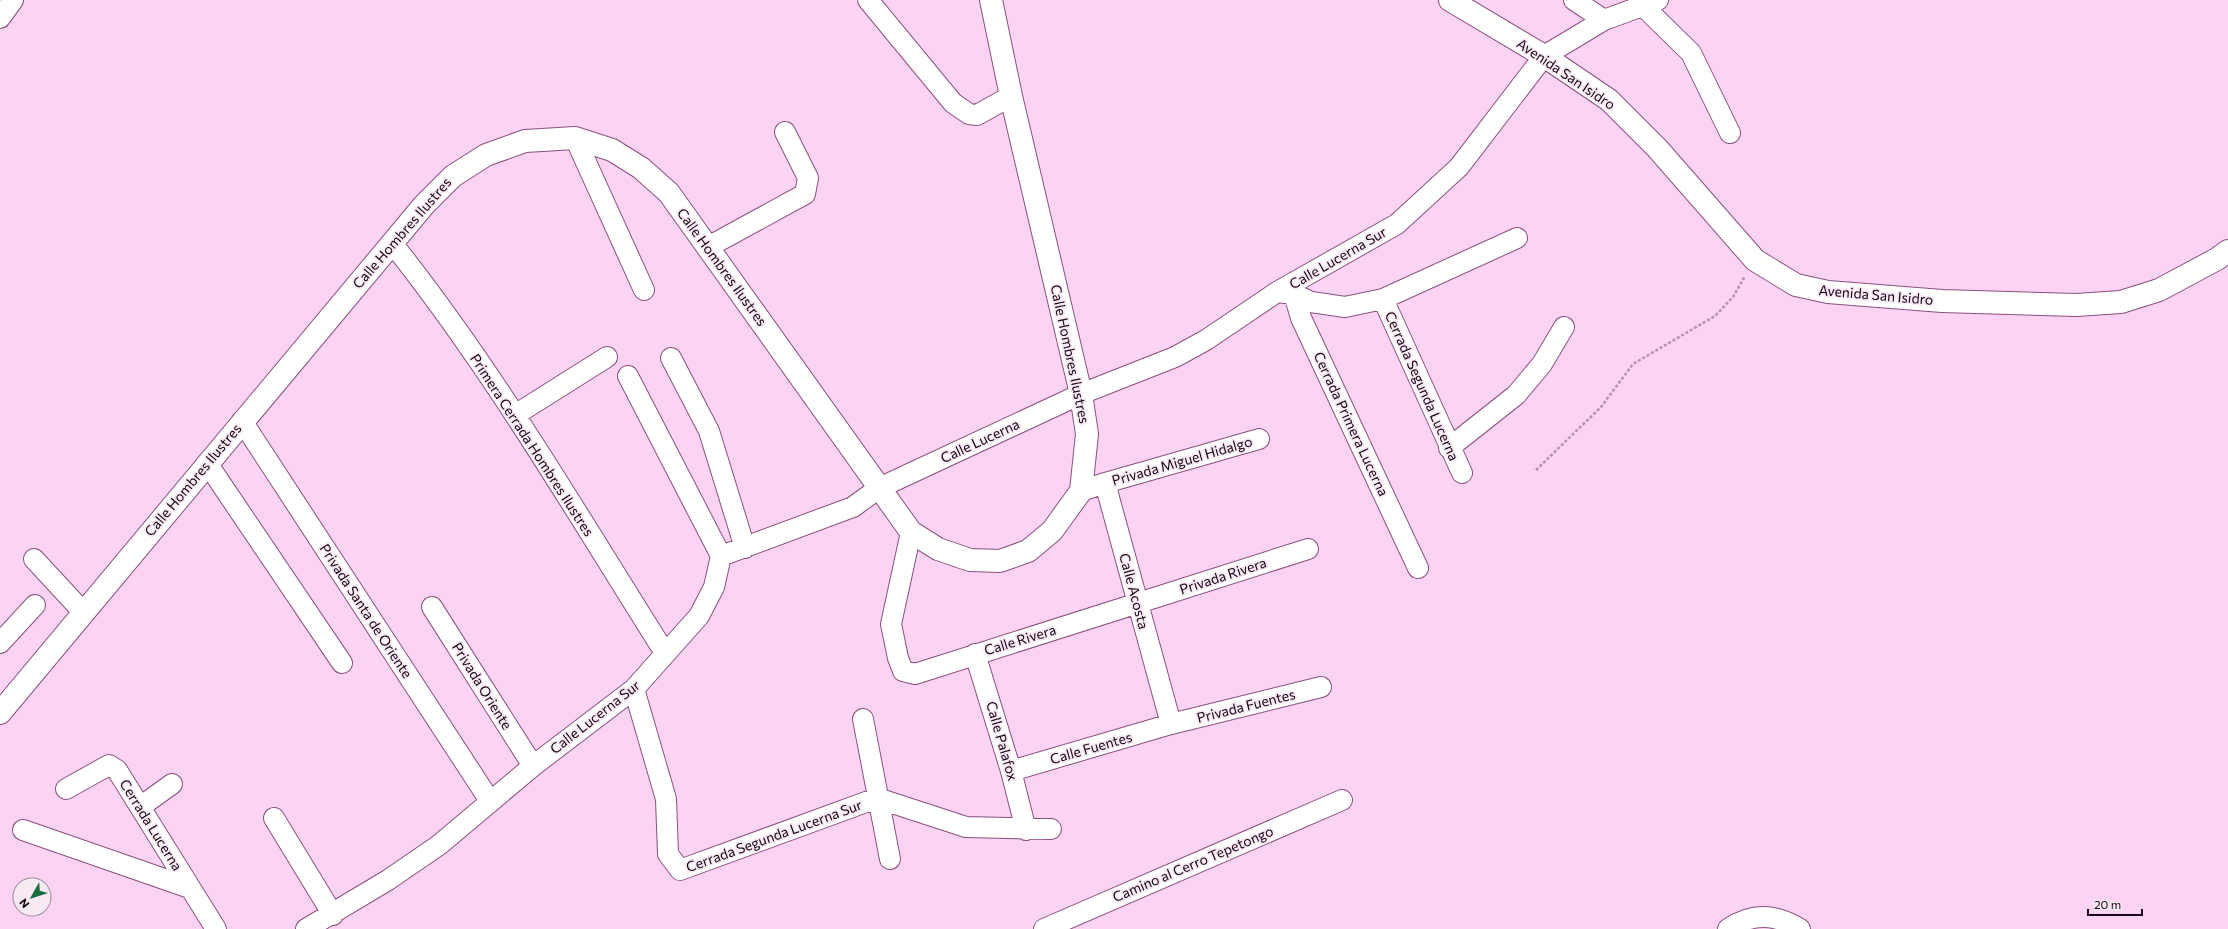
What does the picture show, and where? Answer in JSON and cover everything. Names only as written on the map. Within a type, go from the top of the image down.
[{"type":"main road","name":"Calle Hombres Ilustres","points":[[0,713],[392,242],[452,176],[486,155],[525,141],[575,138],[612,150],[641,168],[668,193],[911,532],[938,550],[970,560],[1000,561],[1028,551],[1052,531],[1081,490],[1087,434],[1081,394],[1011,96],[991,0]]},
{"type":"main road","name":"Avenida San Isidro","points":[[1450,0],[1544,56],[1609,100],[1657,148],[1755,260],[1796,285],[1828,292],[1942,301],[2076,305],[2121,302],[2159,290],[2217,259],[2228,251]]},
{"type":"street","points":[[0,18],[12,0]]},
{"type":"street","points":[[868,0],[953,103],[969,114],[977,115],[1011,96]]},
{"type":"street","points":[[1574,0],[1604,20]]},
{"type":"street","points":[[1544,56],[1604,20],[1650,3],[1691,53],[1730,133]]},
{"type":"street","name":"Calle Lucerna Sur","points":[[1081,394],[1175,357],[1285,293],[1397,224],[1459,167],[1544,56]]},
{"type":"street","points":[[708,247],[805,194],[808,178],[785,132]]},
{"type":"street","points":[[575,138],[644,290]]},
{"type":"street","points":[[1285,293],[1311,302],[1345,307],[1383,299],[1517,238]]},
{"type":"street","name":"Primera Cerrada Hombres Ilustres","points":[[392,242],[437,299],[515,415],[665,653]]},
{"type":"street","name":"Cerrada Primera Lucerna","points":[[1285,293],[1301,318],[1418,568]]},
{"type":"street","name":"Cerrada Segunda Lucerna","points":[[1383,299],[1449,448],[1462,473]]},
{"type":"street","points":[[1449,448],[1516,394],[1542,364],[1564,327]]},
{"type":"street","points":[[515,415],[607,357]]},
{"type":"street","points":[[671,358],[709,431],[745,548]]},
{"type":"street","points":[[628,376],[722,556],[853,507],[879,488]]},
{"type":"street","name":"Calle Lucerna","points":[[879,488],[1081,394]]},
{"type":"street","name":"Privada Santa de Oriente","points":[[242,421],[490,801]]},
{"type":"street","name":"Privada Miguel Hidalgo","points":[[1105,483],[1259,439]]},
{"type":"street","points":[[207,463],[342,663]]},
{"type":"street","points":[[1081,490],[1105,483]]},
{"type":"street","name":"Calle Acosta","points":[[1105,483],[1171,724]]},
{"type":"street","name":"Calle Rivera","points":[[911,532],[891,624],[898,658],[903,671],[916,674],[975,654],[1138,604]]},
{"type":"street","name":"Privada Rivera","points":[[1138,604],[1308,549]]},
{"type":"street","name":"Calle Lucerna Sur","points":[[306,929],[333,915],[439,845],[533,766],[634,689],[699,616],[714,587],[722,556]]},
{"type":"street","points":[[34,559],[84,613]]},
{"type":"street","points":[[0,643],[35,605]]},
{"type":"street","name":"Privada Oriente","points":[[432,607],[533,766]]},
{"type":"street","name":"Calle Palafox","points":[[975,654],[1011,771],[1026,830]]},
{"type":"street","name":"Privada Fuentes","points":[[1171,724],[1321,687]]},
{"type":"street","name":"Cerrada Segunda Lucerna Sur","points":[[634,689],[666,800],[668,854],[680,870],[877,798],[966,827],[1026,830],[1051,829]]},
{"type":"street","points":[[863,719],[877,798],[890,859]]},
{"type":"street","name":"Calle Fuentes","points":[[1011,771],[1171,724]]},
{"type":"street","name":"Cerrada Lucerna","points":[[66,789],[109,765],[117,770],[216,929]]},
{"type":"street","points":[[140,807],[172,784]]},
{"type":"street","name":"Camino al Cerro Tepetongo","points":[[1057,926],[1342,800]]},
{"type":"street","points":[[274,818],[333,915]]},
{"type":"street","points":[[23,830],[190,888]]},
{"type":"street","points":[[1728,929],[1738,923],[1767,917],[1785,920],[1800,929]]},
{"type":"path","points":[[1536,470],[1601,407],[1633,364],[1716,316],[1733,297],[1755,260]]}]
